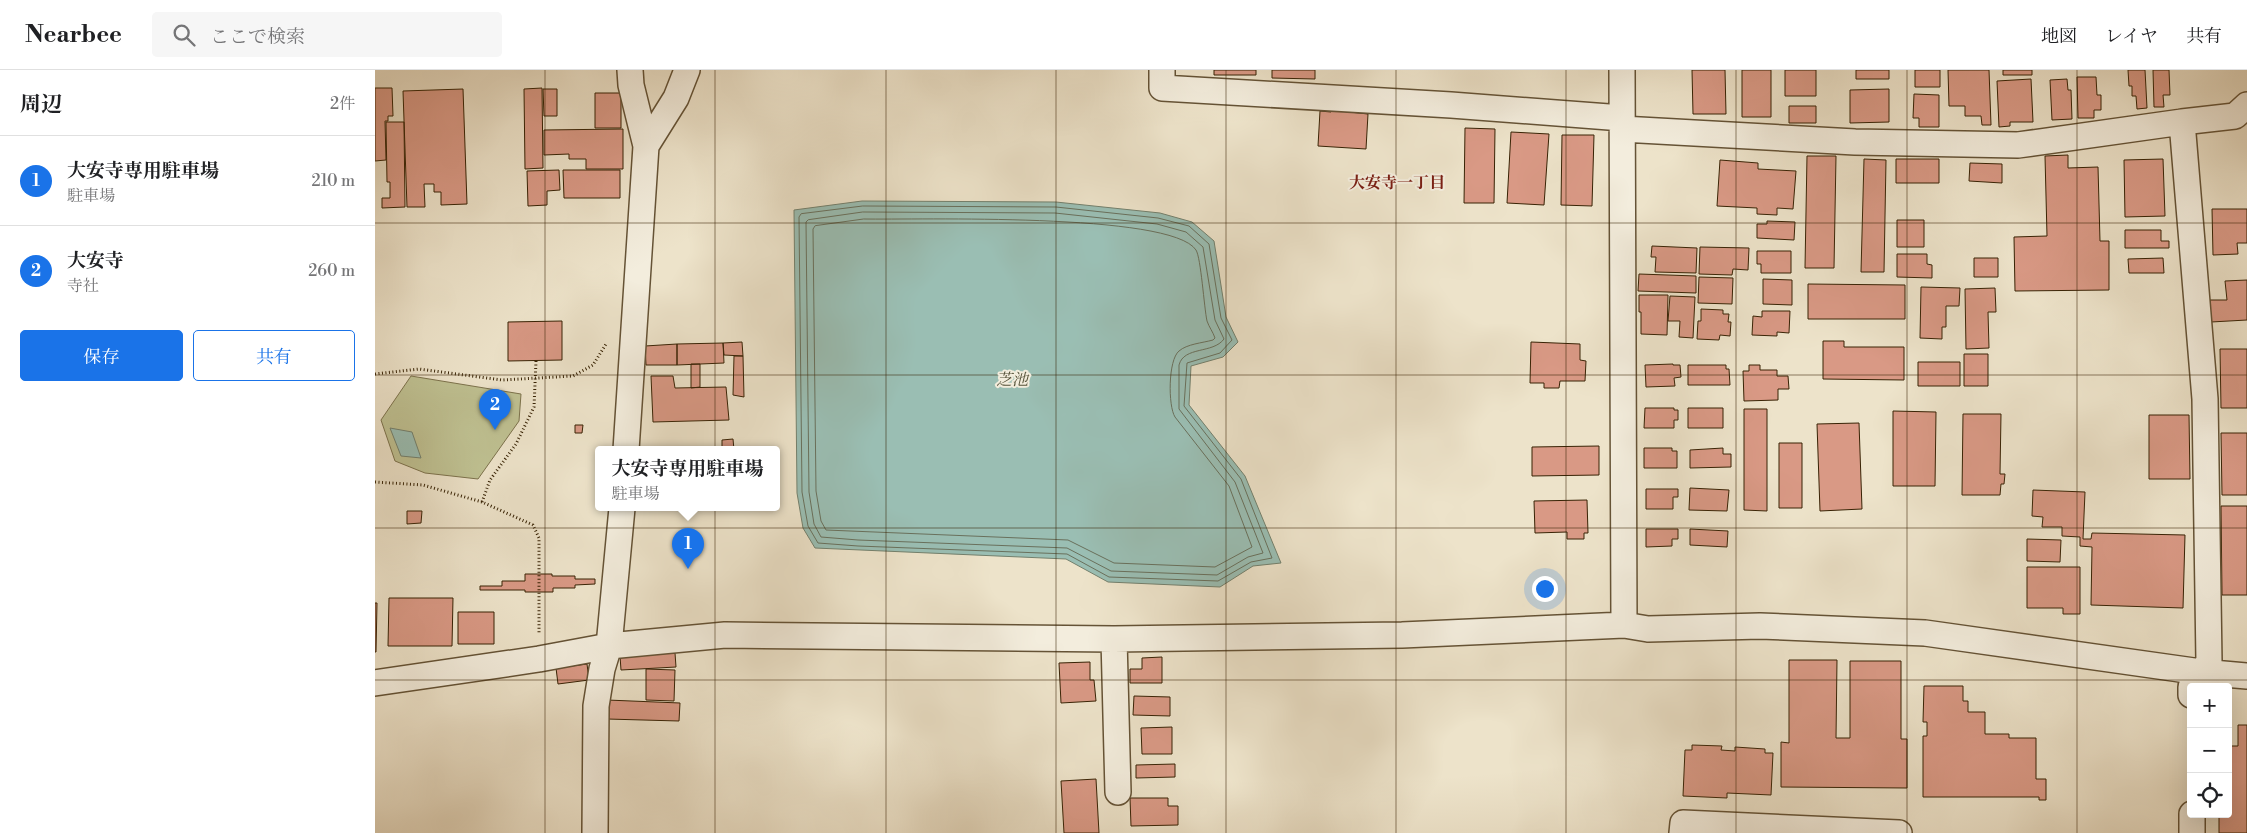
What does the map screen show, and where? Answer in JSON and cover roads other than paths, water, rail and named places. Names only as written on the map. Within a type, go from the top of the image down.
[{"type":"street","points":[[626,446],[646,146],[631,85],[630,70]]},
{"type":"street","points":[[646,146],[675,98],[687,70]]},
{"type":"street","points":[[1163,70],[1162,88],[1451,105],[1622,124],[1855,142],[2018,145],[2235,116],[2247,105]]},
{"type":"street","points":[[1622,70],[1624,625]]},
{"type":"street","points":[[2182,122],[2205,399],[2209,662],[2194,683]]},
{"type":"street","points":[[595,833],[596,706],[602,669],[609,646],[622,511]]},
{"type":"street","points":[[375,683],[539,659],[609,646],[725,635],[1114,639],[1401,636],[1624,625],[1649,629],[1760,626],[1925,633],[2201,672],[2247,676]]},
{"type":"street","points":[[1114,639],[1117,792]]},
{"type":"street","points":[[2192,818],[2192,833]]},
{"type":"street","points":[[1682,833],[1683,823],[1899,833]]},
{"type":"water","name":"芝池","points":[[862,201],[1056,202],[1160,213],[1192,222],[1214,241],[1226,317],[1238,342],[1223,357],[1191,366],[1189,405],[1245,476],[1281,563],[1253,566],[1220,587],[1108,582],[1066,559],[815,548],[803,528],[797,493],[794,210]]},
{"type":"water","points":[[390,428],[412,432],[421,458],[401,456]]},
{"type":"place","name":"大安寺","points":[[495,430]]},
{"type":"place","name":"大安寺専用駐車場","points":[[688,569]]},
{"type":"district","name":"大安寺一丁目","points":[[1397,182]]}]
